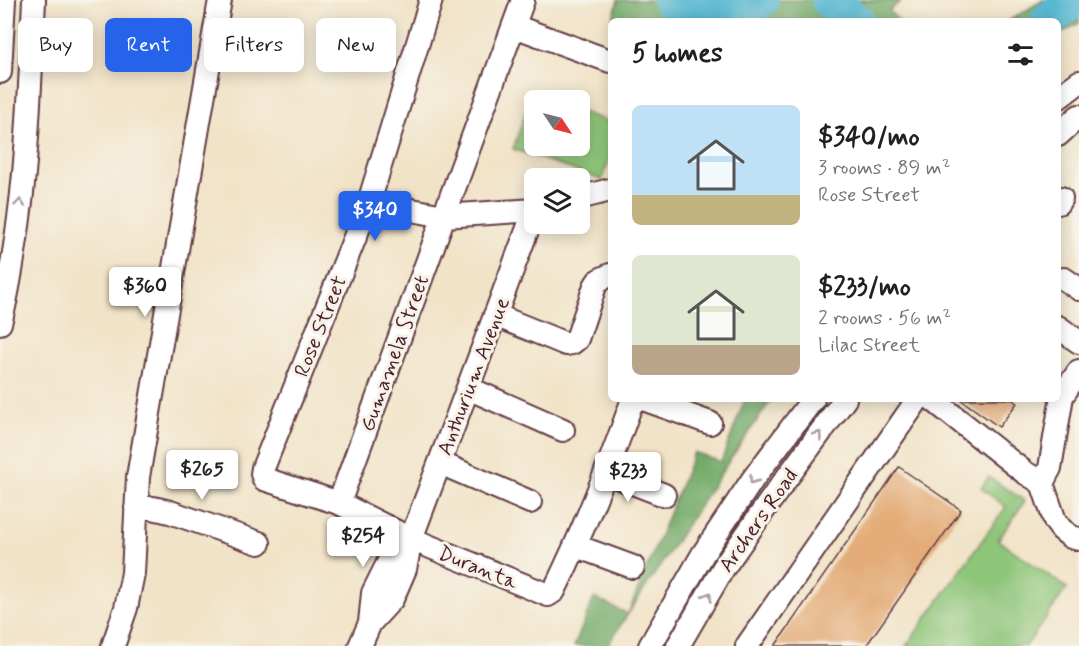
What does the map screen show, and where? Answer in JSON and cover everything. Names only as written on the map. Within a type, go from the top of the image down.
[{"type":"street","points":[[0,72],[4,0]]},
{"type":"street","points":[[0,322],[18,224],[30,85],[34,0]]},
{"type":"street","points":[[112,646],[126,608],[133,573],[138,477],[220,0]]},
{"type":"street","name":"Rose Street","points":[[264,479],[263,468],[369,202],[431,0]]},
{"type":"street","name":"Gumamela Street","points":[[339,503],[523,0]]},
{"type":"street","points":[[514,26],[608,60]]},
{"type":"street","points":[[1061,96],[1079,82]]},
{"type":"street","points":[[1061,132],[1079,116]]},
{"type":"street","points":[[590,195],[608,190]]},
{"type":"street","points":[[369,202],[444,216],[524,212]]},
{"type":"street","name":"Anthurium Avenue","points":[[360,646],[370,623],[392,598],[405,569],[411,539],[525,234]]},
{"type":"street","points":[[495,315],[566,344],[572,343],[577,339],[599,280],[608,276]]},
{"type":"street","points":[[1061,329],[1079,342]]},
{"type":"street","points":[[1061,393],[1079,371]]},
{"type":"street","points":[[468,388],[563,430]]},
{"type":"street","points":[[632,402],[607,473],[576,546],[633,567]]},
{"type":"street","points":[[651,402],[710,423]]},
{"type":"street","name":"Archers Road","points":[[650,646],[703,554],[753,479],[811,402]]},
{"type":"street","name":"Archers Road","points":[[678,646],[731,558],[843,402]]},
{"type":"street","points":[[747,646],[916,402]]},
{"type":"street","points":[[936,402],[1024,472],[1042,483],[1055,521],[1071,537],[1079,539]]},
{"type":"street","points":[[1042,483],[1050,468],[1059,402]]},
{"type":"street","points":[[440,463],[530,502]]},
{"type":"street","points":[[607,473],[664,495]]},
{"type":"street","name":"Duranta","points":[[264,479],[339,503],[411,539],[548,595],[554,591],[576,546]]},
{"type":"street","points":[[136,508],[153,508],[170,512],[259,543]]},
{"type":"green space","points":[[618,0],[902,0],[889,11],[896,18],[613,18]]},
{"type":"green space","points":[[1043,0],[1079,0],[1079,23],[1061,33],[1061,18],[1013,18]]},
{"type":"green space","points":[[590,115],[608,121],[608,163],[602,180],[590,176],[590,168],[568,168],[533,156],[590,156]]},
{"type":"green space","points":[[524,117],[524,153],[513,149]]},
{"type":"green space","points":[[744,402],[770,402],[607,646],[574,646],[594,598],[628,614],[694,452],[721,462]]},
{"type":"green space","points":[[989,477],[1025,501],[998,540],[1067,588],[1026,646],[906,646],[1006,507],[981,488]]},
{"type":"building","points":[[964,402],[1017,403],[999,427]]},
{"type":"building","points":[[899,467],[961,510],[866,646],[775,646]]},
{"type":"waterway","points":[[670,0],[705,14],[726,13],[761,0]]},
{"type":"waterway","points":[[829,0],[852,18]]},
{"type":"waterway","points":[[1051,18],[1072,0]]}]
